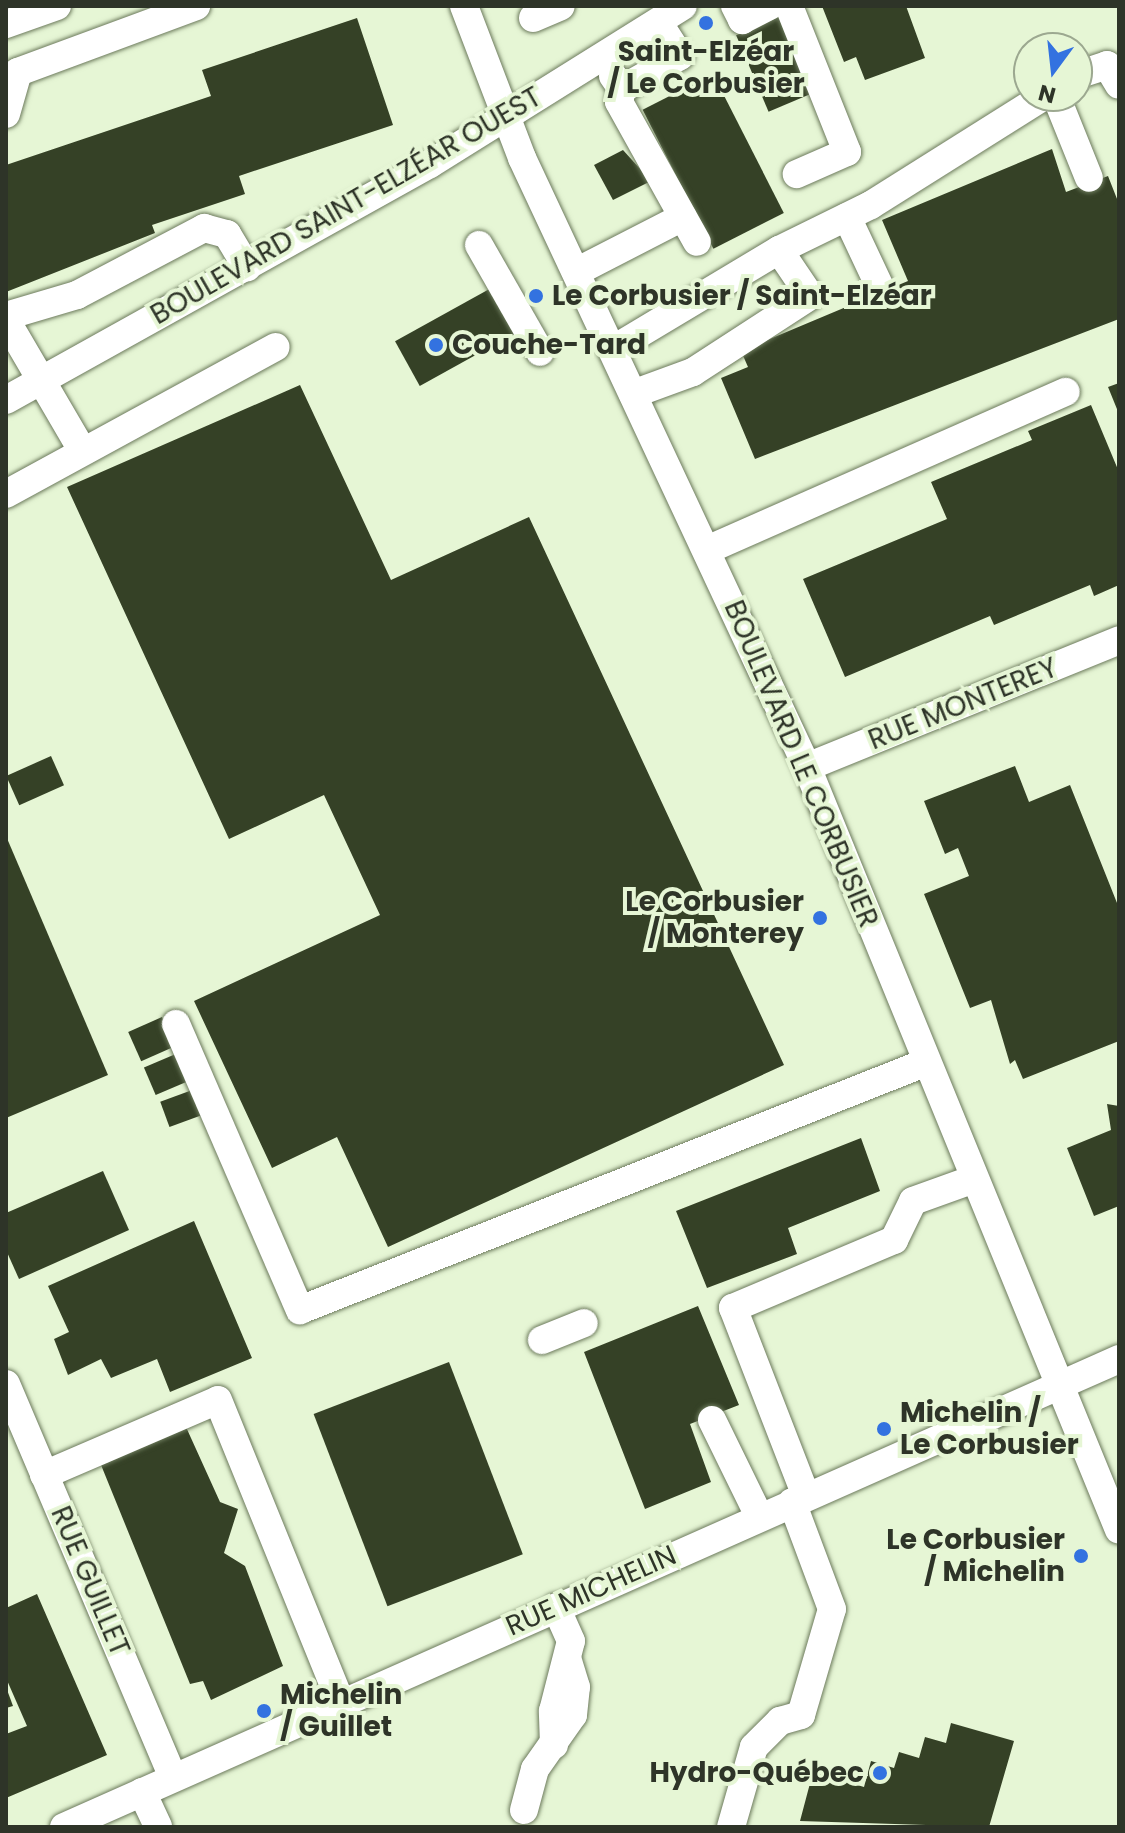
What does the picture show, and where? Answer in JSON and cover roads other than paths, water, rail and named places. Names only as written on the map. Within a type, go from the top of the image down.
[{"type":"street","points":[[6,24],[57,6]]},
{"type":"street","points":[[6,114],[18,72],[196,6]]},
{"type":"street","name":"BOULEVARD LE CORBUSIER","points":[[464,6],[507,117],[576,272],[807,767],[1055,1385],[1119,1530]]},
{"type":"street","points":[[533,18],[561,6]]},
{"type":"street","name":"BOULEVARD SAINT-ELZÉAR OUEST","points":[[6,400],[247,267],[507,117],[683,6]]},
{"type":"street","points":[[735,6],[742,20],[769,6]]},
{"type":"street","points":[[789,6],[847,152],[797,174]]},
{"type":"street","points":[[622,89],[680,56],[658,22]]},
{"type":"street","points":[[601,57],[622,89],[619,102],[697,242]]},
{"type":"street","points":[[1093,70],[1107,65],[1119,85]]},
{"type":"street","points":[[612,350],[779,250],[847,217],[1018,112]]},
{"type":"street","points":[[1062,112],[1089,178]]},
{"type":"street","points":[[576,272],[683,217]]},
{"type":"street","points":[[847,217],[880,287]]},
{"type":"street","points":[[82,450],[38,382],[6,318],[77,295],[204,228],[227,234],[247,267]]},
{"type":"street","points":[[479,245],[540,352]]},
{"type":"street","points":[[633,394],[693,372],[810,296],[779,250]]},
{"type":"street","points":[[6,494],[276,347]]},
{"type":"street","points":[[707,550],[1066,392]]},
{"type":"street","name":"RUE MONTEREY","points":[[807,767],[1119,640]]},
{"type":"street","points":[[176,1024],[300,1310],[927,1062]]},
{"type":"street","points":[[731,1827],[754,1747],[780,1721],[801,1715],[832,1609],[799,1499],[733,1308],[894,1240],[913,1201],[974,1179]]},
{"type":"street","points":[[542,1340],[584,1323]]},
{"type":"street","name":"RUE MICHELIN","points":[[64,1827],[759,1516],[1119,1359]]},
{"type":"street","name":"RUE GUILLET","points":[[6,1384],[12,1416],[44,1475],[173,1778]]},
{"type":"street","points":[[44,1475],[218,1400],[341,1703]]},
{"type":"street","points":[[718,1418],[759,1516]]},
{"type":"street","points":[[524,1810],[535,1769],[573,1715],[576,1687],[568,1660],[570,1635],[556,1607]]},
{"type":"street","points":[[142,1792],[158,1827]]},
{"type":"place","name":"Saint-Elzéar / Le Corbusier","points":[[706,23]]},
{"type":"place","name":"Le Corbusier / Saint-Elzéar","points":[[536,296]]},
{"type":"place","name":"Couche-Tard","points":[[436,345]]},
{"type":"place","name":"Le Corbusier / Monterey","points":[[820,918]]},
{"type":"place","name":"Michelin / Le Corbusier","points":[[884,1429]]},
{"type":"place","name":"Le Corbusier / Michelin","points":[[1081,1556]]},
{"type":"place","name":"Michelin / Guillet","points":[[264,1711]]},
{"type":"place","name":"Hydro-Québec","points":[[880,1773]]}]
